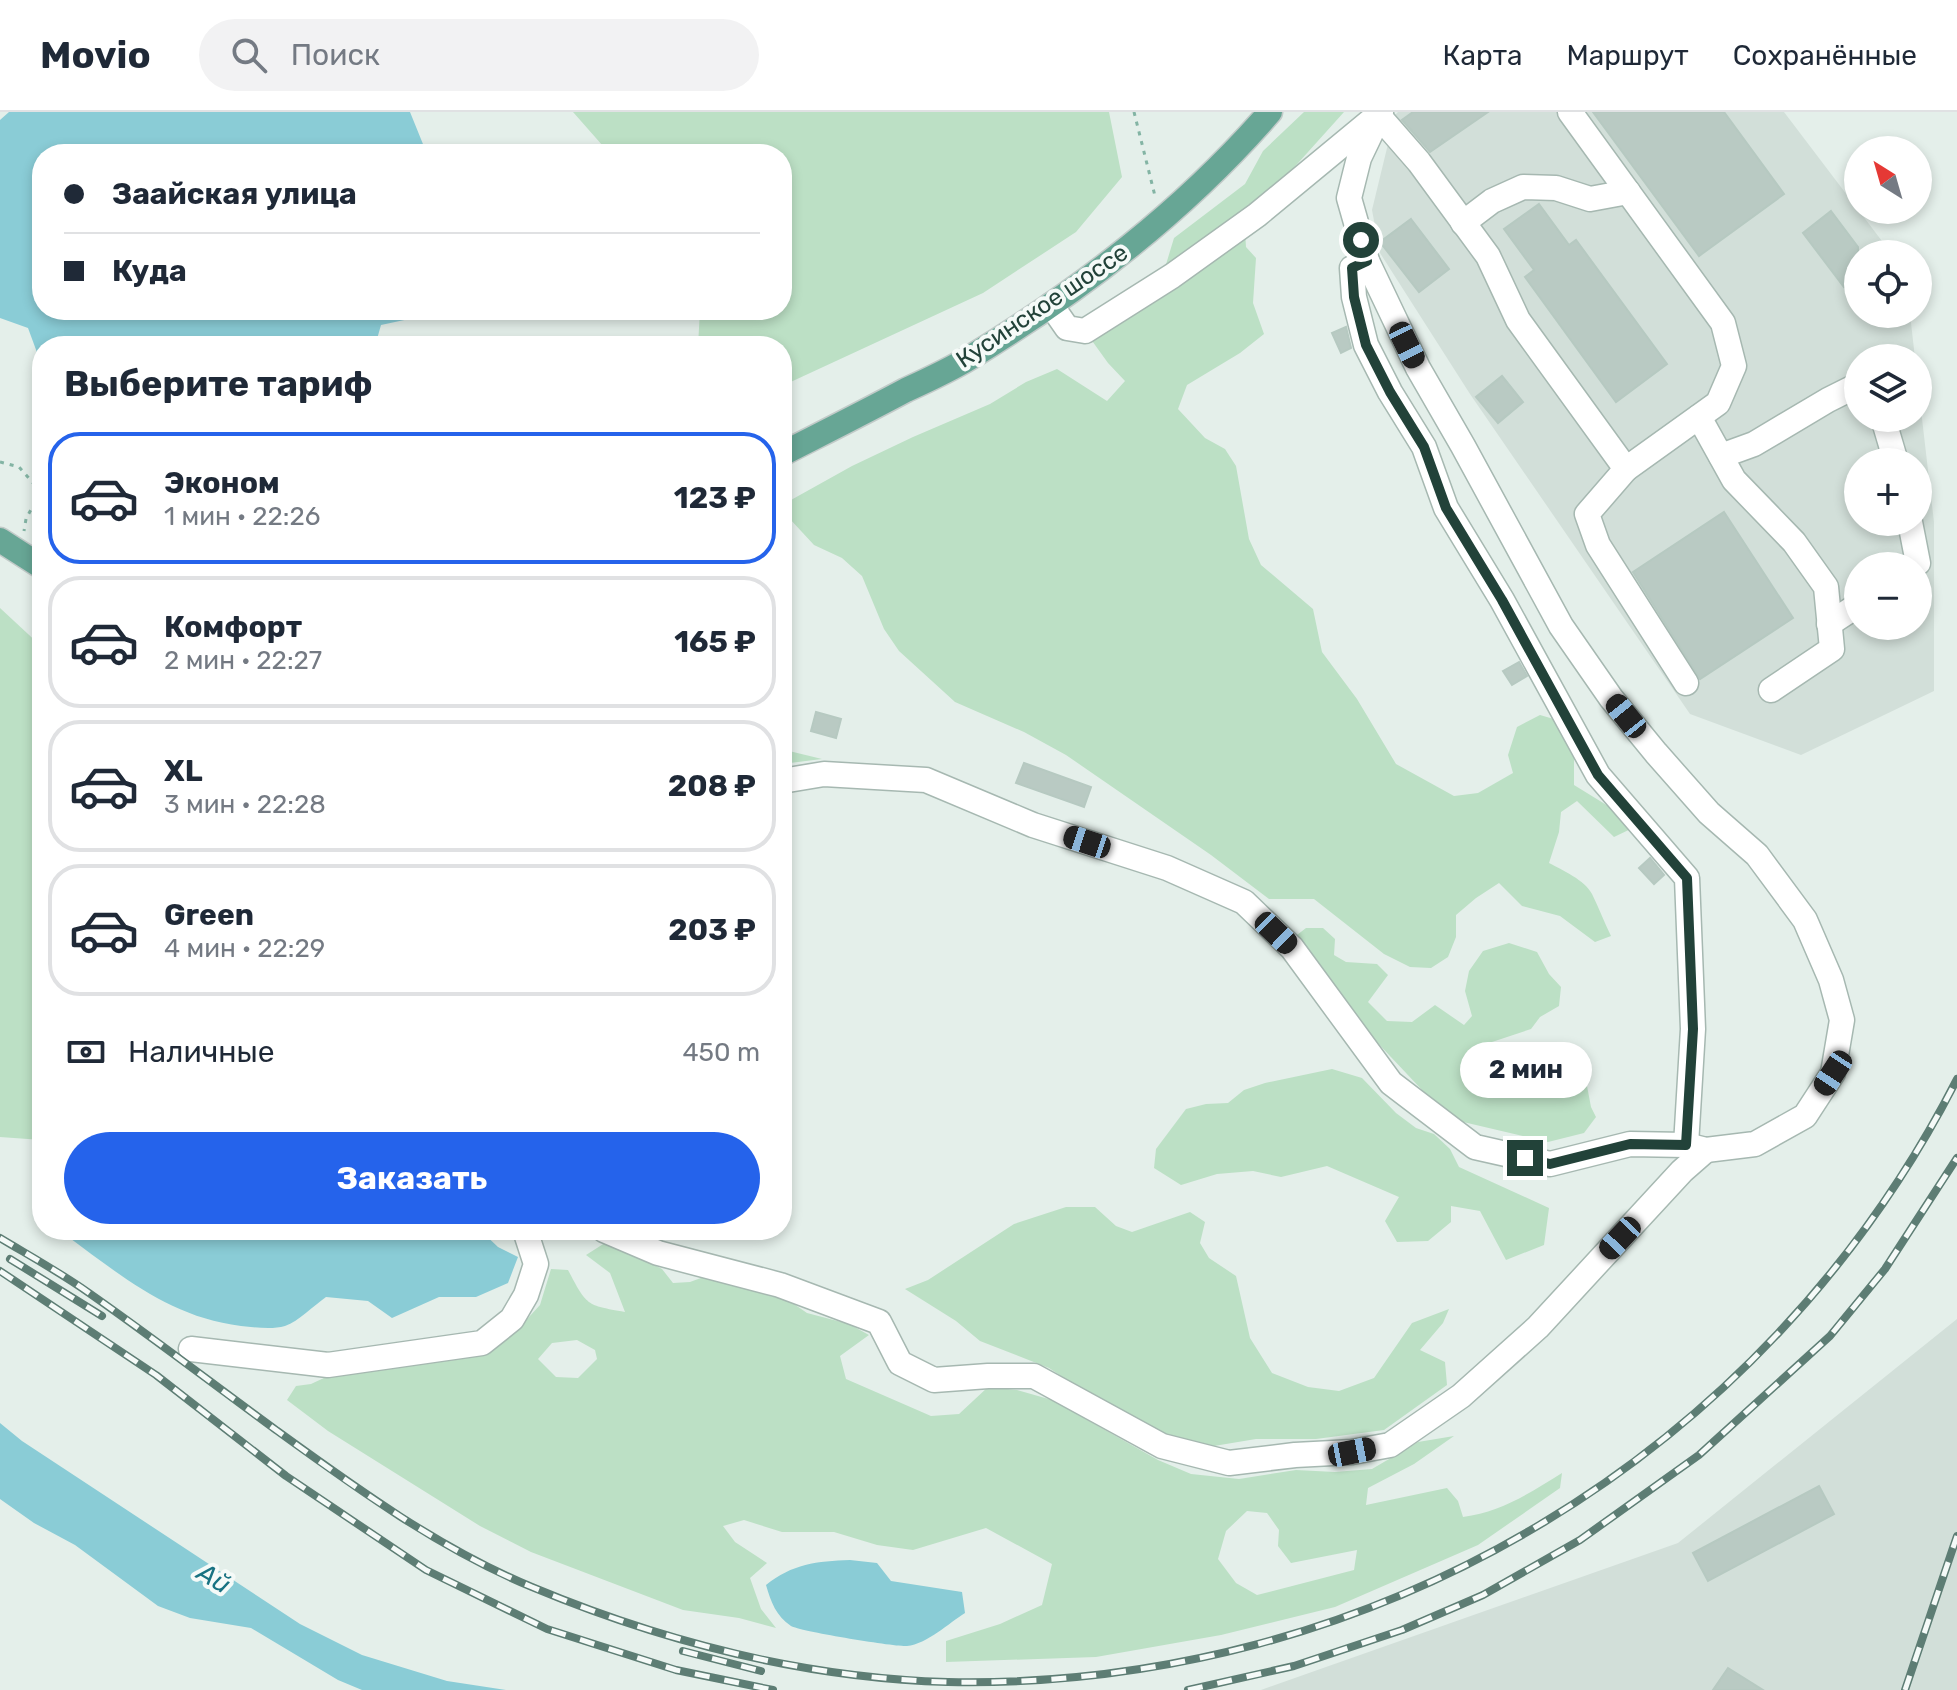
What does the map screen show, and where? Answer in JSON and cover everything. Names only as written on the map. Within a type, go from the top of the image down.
[{"type":"main road","name":"Кусинское шоссе","points":[[792,449],[968,359],[1051,305],[1112,262],[1168,216],[1230,158],[1270,112]]},
{"type":"main road","points":[[10,546],[32,560]]},
{"type":"street","points":[[1570,112],[1723,323],[1734,366],[1718,403],[1626,469],[1587,514],[1598,545],[1686,683]]},
{"type":"street","points":[[1379,114],[1419,162],[1488,256],[1518,320],[1626,469]]},
{"type":"street","points":[[792,779],[824,774],[926,780],[1033,825],[1167,868],[1244,902],[1292,948],[1391,1083],[1475,1147],[1550,1164],[1630,1144],[1696,1148],[1755,1144],[1805,1116],[1833,1073],[1842,1020],[1831,980],[1805,920],[1757,855],[1709,813],[1656,753],[1611,698],[1561,626],[1418,368],[1367,261],[1349,198],[1359,158],[1379,114]]},
{"type":"street","points":[[1051,305],[1067,328],[1085,331],[1172,276],[1257,215],[1379,114]]},
{"type":"street","points":[[1463,223],[1492,201],[1523,187],[1556,188],[1590,199],[1628,192]]},
{"type":"street","points":[[627,1240],[658,1253],[780,1285],[879,1322],[900,1363],[934,1380],[1034,1376],[1162,1446],[1229,1463],[1352,1452],[1390,1445],[1461,1396],[1538,1327],[1682,1171],[1696,1148],[1687,878],[1598,775],[1502,600],[1446,508],[1424,447],[1366,345],[1354,297],[1352,268],[1367,261]]},
{"type":"street","points":[[1721,456],[1754,444],[1844,392]]},
{"type":"street","points":[[1699,417],[1734,480],[1794,542],[1826,587],[1832,649],[1771,690]]},
{"type":"street","points":[[1829,624],[1844,614]]},
{"type":"street","points":[[191,1349],[328,1365],[482,1343],[512,1319],[526,1295],[536,1264],[528,1240]]},
{"type":"path","points":[[1134,112],[1156,199],[1168,216]]},
{"type":"path","points":[[0,462],[19,467],[32,482]]},
{"type":"path","points":[[10,546],[32,508]]},
{"type":"shaded area","points":[[1398,112],[1784,112],[1844,191],[1844,224],[1869,224],[1881,240],[1844,240],[1844,328],[1912,328],[1913,344],[1844,344],[1844,432],[1924,432],[1925,448],[1844,448],[1844,536],[1932,536],[1932,505],[1934,691],[1801,755],[1690,714],[1470,394],[1380,253],[1372,210]]},
{"type":"shaded area","points":[[1957,1319],[1957,1690],[1261,1690],[1678,1543]]},
{"type":"green space","points":[[573,112],[1109,112],[1122,177],[1076,232],[983,293],[792,381],[792,336],[699,336],[699,320],[792,320],[792,144],[601,144]]},
{"type":"green space","points":[[1304,112],[1344,112],[1290,172],[1244,216],[1246,247],[1256,258],[1253,303],[1264,334],[1240,353],[1187,385],[1178,409],[1205,438],[1225,449],[1236,466],[1249,539],[1261,565],[1313,609],[1322,652],[1357,699],[1396,764],[1454,796],[1478,793],[1513,773],[1508,755],[1517,727],[1540,715],[1574,725],[1574,785],[1639,825],[1614,837],[1577,801],[1561,812],[1559,832],[1549,863],[1589,889],[1611,936],[1595,942],[1560,916],[1522,906],[1499,883],[1456,915],[1456,937],[1448,957],[1431,968],[1410,967],[1384,954],[1314,899],[1269,899],[1066,755],[1024,732],[955,702],[899,651],[884,629],[862,576],[842,558],[814,545],[792,521],[792,499],[852,466],[990,404],[1026,382],[1057,369],[1107,401],[1125,381],[1090,338],[1164,271],[1174,238],[1245,184],[1263,151]]},
{"type":"green space","points":[[0,608],[32,638],[32,1139],[0,1137]]},
{"type":"green space","points":[[792,752],[822,759],[792,763]]},
{"type":"green space","points":[[1306,928],[1323,928],[1335,939],[1334,955],[1346,962],[1377,964],[1388,975],[1368,1002],[1387,1021],[1412,1022],[1435,1005],[1464,1025],[1472,1016],[1465,991],[1469,971],[1483,951],[1509,943],[1537,952],[1549,974],[1561,987],[1559,1006],[1540,1017],[1531,1029],[1492,1042],[1587,1086],[1596,1117],[1584,1133],[1548,1142],[1459,1121],[1423,1091],[1356,1020],[1297,935]]},
{"type":"green space","points":[[1332,1069],[1362,1078],[1396,1113],[1416,1128],[1434,1134],[1450,1149],[1459,1167],[1549,1208],[1544,1245],[1506,1260],[1480,1211],[1451,1206],[1451,1222],[1428,1241],[1397,1242],[1385,1221],[1399,1197],[1327,1166],[1281,1177],[1253,1171],[1217,1174],[1181,1185],[1154,1168],[1156,1149],[1186,1109],[1228,1103],[1244,1090],[1265,1083]]},
{"type":"green space","points":[[1066,1207],[1095,1207],[1116,1226],[1132,1232],[1190,1212],[1205,1222],[1200,1243],[1209,1258],[1236,1276],[1250,1338],[1272,1373],[1308,1387],[1339,1391],[1374,1378],[1412,1323],[1449,1309],[1443,1323],[1420,1350],[1445,1362],[1447,1385],[1384,1430],[1316,1439],[1256,1439],[1208,1447],[1146,1432],[1049,1368],[980,1341],[956,1321],[905,1289],[928,1280],[1014,1224]]},
{"type":"green space","points":[[608,1241],[662,1269],[673,1283],[690,1282],[717,1272],[770,1296],[788,1300],[807,1313],[849,1324],[869,1335],[840,1356],[846,1379],[931,1416],[959,1414],[988,1387],[1017,1390],[1052,1400],[1158,1460],[1191,1474],[1239,1479],[1296,1470],[1335,1472],[1372,1469],[1418,1442],[1454,1436],[1414,1464],[1368,1488],[1366,1505],[1447,1488],[1458,1501],[1463,1517],[1503,1506],[1562,1473],[1560,1488],[1478,1545],[1335,1607],[1221,1635],[1096,1657],[946,1662],[946,1641],[1000,1624],[1042,1605],[1052,1564],[986,1528],[913,1550],[877,1545],[834,1532],[782,1532],[744,1520],[723,1526],[735,1542],[767,1563],[750,1578],[761,1609],[776,1628],[739,1618],[683,1610],[531,1552],[480,1526],[328,1431],[287,1400],[296,1386],[326,1377],[467,1358],[517,1330],[540,1305],[551,1269],[568,1270],[589,1302],[625,1312],[610,1273],[586,1255]],"holes":[[[577,1340],[595,1350],[597,1359],[578,1378],[556,1377],[538,1359],[552,1343]],[[1247,1511],[1267,1513],[1279,1530],[1278,1546],[1291,1563],[1357,1550],[1354,1570],[1257,1595],[1236,1583],[1218,1559],[1226,1531]]]},
{"type":"water","points":[[9,112],[410,112],[423,144],[32,144],[32,320],[404,320],[381,325],[378,336],[32,336],[32,339],[28,328],[0,318],[0,120]]},
{"type":"water","points":[[72,1240],[491,1240],[518,1257],[508,1283],[476,1297],[439,1297],[392,1318],[368,1301],[326,1297],[290,1324],[263,1328],[215,1321],[192,1314],[148,1293]]},
{"type":"water","name":"Ай","points":[[0,1423],[22,1441],[300,1624],[362,1655],[447,1681],[506,1690],[362,1690],[338,1680],[251,1628],[190,1618],[158,1606],[75,1545],[34,1523],[0,1499]]},
{"type":"water","points":[[850,1560],[877,1563],[891,1581],[962,1592],[965,1613],[930,1637],[907,1646],[811,1631],[791,1626],[781,1618],[766,1585],[785,1572],[805,1565]]},
{"type":"building","points":[[1413,112],[1488,112],[1430,152],[1402,120]]},
{"type":"building","points":[[1593,112],[1724,112],[1784,194],[1699,256]]},
{"type":"building","points":[[1539,204],[1569,245],[1576,240],[1667,364],[1616,402],[1525,277],[1534,270],[1504,229]]},
{"type":"building","points":[[1831,211],[1853,240],[1844,240],[1844,287],[1803,233]]},
{"type":"building","points":[[1411,219],[1449,269],[1419,292],[1380,242]]},
{"type":"building","points":[[1346,327],[1351,348],[1341,353],[1332,333]]},
{"type":"building","points":[[1502,376],[1523,402],[1498,423],[1476,397]]},
{"type":"building","points":[[1724,512],[1793,618],[1700,679],[1633,572]]},
{"type":"building","points":[[1519,662],[1527,676],[1512,685],[1503,671]]},
{"type":"building","points":[[816,712],[841,719],[836,738],[811,731]]},
{"type":"building","points":[[1024,763],[1091,787],[1084,807],[1016,783]]},
{"type":"building","points":[[1650,858],[1664,875],[1654,884],[1639,868]]},
{"type":"building","points":[[1819,1486],[1834,1514],[1708,1581],[1693,1553]]},
{"type":"building","points":[[1728,1668],[1763,1690],[1713,1690]]},
{"type":"railway","points":[[0,1238],[89,1293],[306,1452],[400,1516],[464,1555],[582,1607],[736,1654],[841,1673],[948,1682],[1105,1674],[1258,1644],[1403,1594],[1540,1525],[1665,1438],[1778,1333],[1876,1213],[1957,1079]]},
{"type":"railway","points":[[1188,1690],[1294,1666],[1402,1630],[1483,1595],[1580,1540],[1699,1455],[1830,1336],[1885,1269],[1957,1158]]},
{"type":"railway","points":[[10,1259],[102,1316]]},
{"type":"railway","points":[[0,1271],[156,1375],[286,1476],[426,1570],[547,1629],[676,1670],[773,1690]]},
{"type":"railway","points":[[1905,1690],[1957,1536]]},
{"type":"railway","points":[[683,1651],[761,1671]]},
{"type":"route","points":[[1361,240],[1367,261],[1352,268],[1354,297],[1366,345],[1424,447],[1446,508],[1502,600],[1598,775],[1687,878],[1693,1029],[1686,1145],[1630,1144],[1550,1164],[1525,1158]]}]
